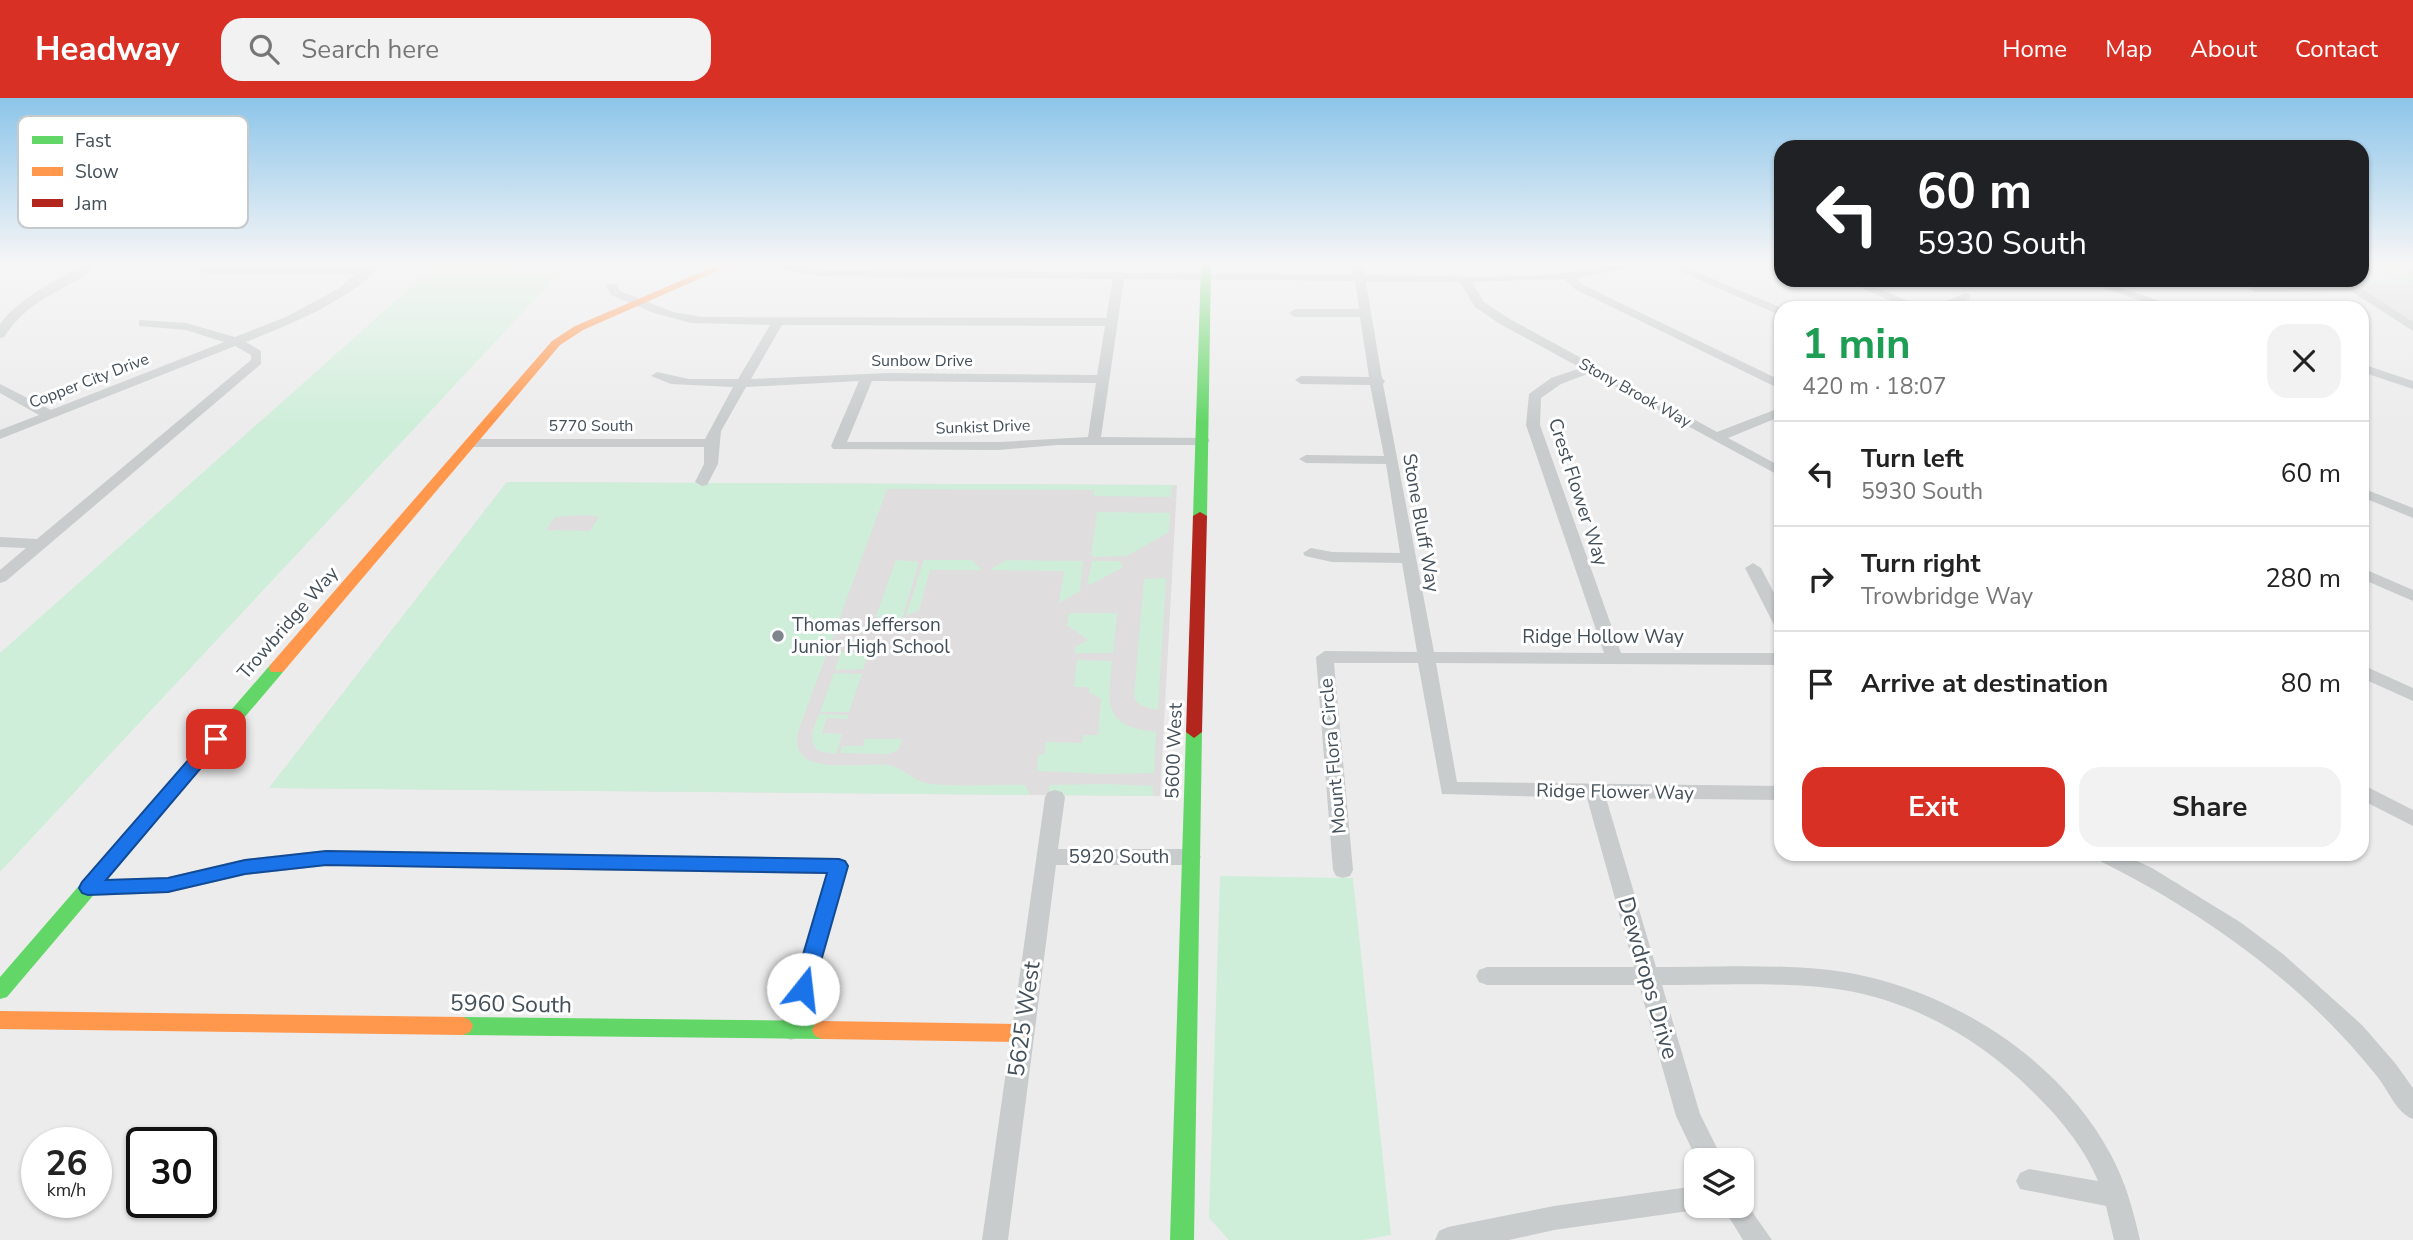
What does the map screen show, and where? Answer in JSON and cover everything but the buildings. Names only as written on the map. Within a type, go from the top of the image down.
[{"type":"street","points":[[0,334],[14,317]]},
{"type":"street","name":"Copper City Drive","points":[[0,435],[292,317]]},
{"type":"street","name":"Trowbridge Way","points":[[0,991],[563,337],[606,317]]},
{"type":"street","points":[[682,317],[691,320],[778,322],[1112,322]]},
{"type":"street","points":[[1094,440],[1113,317]]},
{"type":"street","name":"5600 West","points":[[1182,1240],[1205,317]]},
{"type":"street","name":"Stone Bluff Way","points":[[1367,317],[1378,380],[1380,410],[1392,460],[1406,558],[1448,789]]},
{"type":"street","name":"Stony Brook Way","points":[[1499,317],[1774,469]]},
{"type":"street","points":[[1643,317],[1774,382]]},
{"type":"street","points":[[2398,317],[2413,327]]},
{"type":"street","points":[[702,482],[711,464],[714,431],[778,322]]},
{"type":"street","points":[[0,578],[255,364],[258,356],[255,351],[236,342],[188,325],[143,323]]},
{"type":"street","name":"Crest Flower Way","points":[[1591,369],[1556,381],[1534,397],[1533,425],[1615,659]]},
{"type":"street","points":[[2369,370],[2413,385]]},
{"type":"street","name":"Sunbow Drive","points":[[657,376],[678,382],[1103,379]]},
{"type":"street","name":"Sunkist Drive","points":[[867,379],[838,446],[999,446],[1094,440],[1203,441]]},
{"type":"street","points":[[1301,380],[1378,380]]},
{"type":"street","points":[[0,388],[50,415]]},
{"type":"street","points":[[1717,438],[1774,414]]},
{"type":"street","name":"5770 South","points":[[471,443],[711,443]]},
{"type":"street","points":[[131,450],[154,450]]},
{"type":"street","points":[[1306,459],[1392,460]]},
{"type":"street","points":[[2369,495],[2413,513]]},
{"type":"street","points":[[2397,506],[2413,496]]},
{"type":"street","points":[[0,542],[41,544]]},
{"type":"street","points":[[1311,553],[1332,557],[1406,558]]},
{"type":"street","points":[[1753,568],[1774,609]]},
{"type":"street","points":[[2369,576],[2413,596]]},
{"type":"street","name":"Mount Flora Circle","points":[[1343,870],[1325,657],[1425,657]]},
{"type":"street","name":"Ridge Hollow Way","points":[[1425,657],[1774,659]]},
{"type":"street","points":[[2369,674],[2413,695]]},
{"type":"street","name":"Ridge Flower Way","points":[[1448,789],[1774,793]]},
{"type":"street","name":"Dewdrops Drive","points":[[1595,792],[1688,1116],[1704,1148]]},
{"type":"street","points":[[2369,795],[2413,819]]},
{"type":"street","name":"5625 West","points":[[995,1240],[1055,797]]},
{"type":"street","name":"5920 South","points":[[1048,857],[1191,857]]},
{"type":"street","points":[[88,888],[168,885],[245,867],[326,858],[839,866],[792,1030]]},
{"type":"street","points":[[2116,861],[2178,893],[2242,933],[2309,990],[2363,1043],[2413,1108]]},
{"type":"street","points":[[1487,976],[1646,975],[1830,980],[1866,986],[1924,1006],[1955,1021],[2001,1051],[2035,1079],[2072,1117],[2099,1156],[2117,1196],[2127,1240]]},
{"type":"street","name":"5960 South","points":[[0,1020],[1022,1033]]},
{"type":"street","points":[[2029,1181],[2117,1196]]},
{"type":"street","points":[[1448,1240],[1555,1218],[1684,1200]]},
{"type":"street","points":[[1743,1218],[1759,1240]]},
{"type":"shaded area","name":"Thomas Jefferson Junior High School","points":[[507,482],[1177,485],[1160,796],[269,788]]},
{"type":"green space","points":[[377,317],[518,317],[0,872],[0,653]]},
{"type":"green space","points":[[507,482],[1172,485],[1171,497],[1094,496],[1094,490],[887,489],[799,729],[797,745],[803,756],[813,762],[828,765],[889,765],[930,784],[1025,785],[1030,795],[269,788]],"holes":[[[555,517],[599,517],[590,531],[546,530]]]},
{"type":"green space","points":[[1097,512],[1170,513],[1169,532],[1127,556],[1094,557],[1091,555]]},
{"type":"green space","points":[[896,560],[919,562],[898,633],[876,616]]},
{"type":"green space","points":[[924,560],[972,560],[982,570],[930,570],[919,610],[906,616]]},
{"type":"green space","points":[[1006,560],[1083,561],[1080,591],[1059,603],[1064,571],[990,570]]},
{"type":"green space","points":[[1092,561],[1118,561],[1122,568],[1087,585]]},
{"type":"green space","points":[[1166,578],[1158,709],[1151,709],[1141,705],[1134,697],[1144,579]]},
{"type":"green space","points":[[1069,613],[1117,613],[1113,653],[1075,653],[1075,647],[1088,640],[1067,625]]},
{"type":"green space","points":[[841,652],[869,652],[863,669],[835,670]]},
{"type":"green space","points":[[1077,660],[1112,661],[1112,711],[1126,725],[1156,732],[1154,773],[1037,771],[1038,755],[1044,755],[1046,742],[1082,743],[1083,735],[1098,735],[1101,699],[1089,692],[1089,687],[1074,687]]},
{"type":"green space","points":[[834,673],[862,674],[849,712],[820,712]]},
{"type":"green space","points":[[819,714],[848,715],[847,719],[827,718],[822,733],[842,734],[836,754],[818,751],[815,747],[813,733]]},
{"type":"green space","points":[[865,739],[902,739],[898,750],[889,754],[840,753],[842,746],[863,746]]},
{"type":"green space","points":[[1050,785],[1153,786],[1153,796],[1048,795]]},
{"type":"green space","points":[[1220,876],[1353,878],[1391,1235],[1364,1240],[1229,1240],[1209,1218]]},
{"type":"traffic: fast","points":[[1200,516],[1205,317]]},
{"type":"traffic: fast","points":[[0,991],[277,668]]},
{"type":"traffic: fast","points":[[1182,1240],[1194,732]]},
{"type":"traffic: fast","points":[[463,1026],[822,1030]]},
{"type":"traffic: slow","points":[[277,668],[556,343],[579,328],[604,317]]},
{"type":"traffic: slow","points":[[0,1020],[463,1026]]},
{"type":"traffic: slow","points":[[822,1030],[1022,1033]]},
{"type":"traffic: jam","points":[[1194,732],[1200,516]]},
{"type":"place","name":"Thomas Jefferson Junior High School","points":[[778,636]]},
{"type":"route","points":[[216,739],[88,888],[168,885],[273,862],[326,858],[839,866],[803,989]]}]
